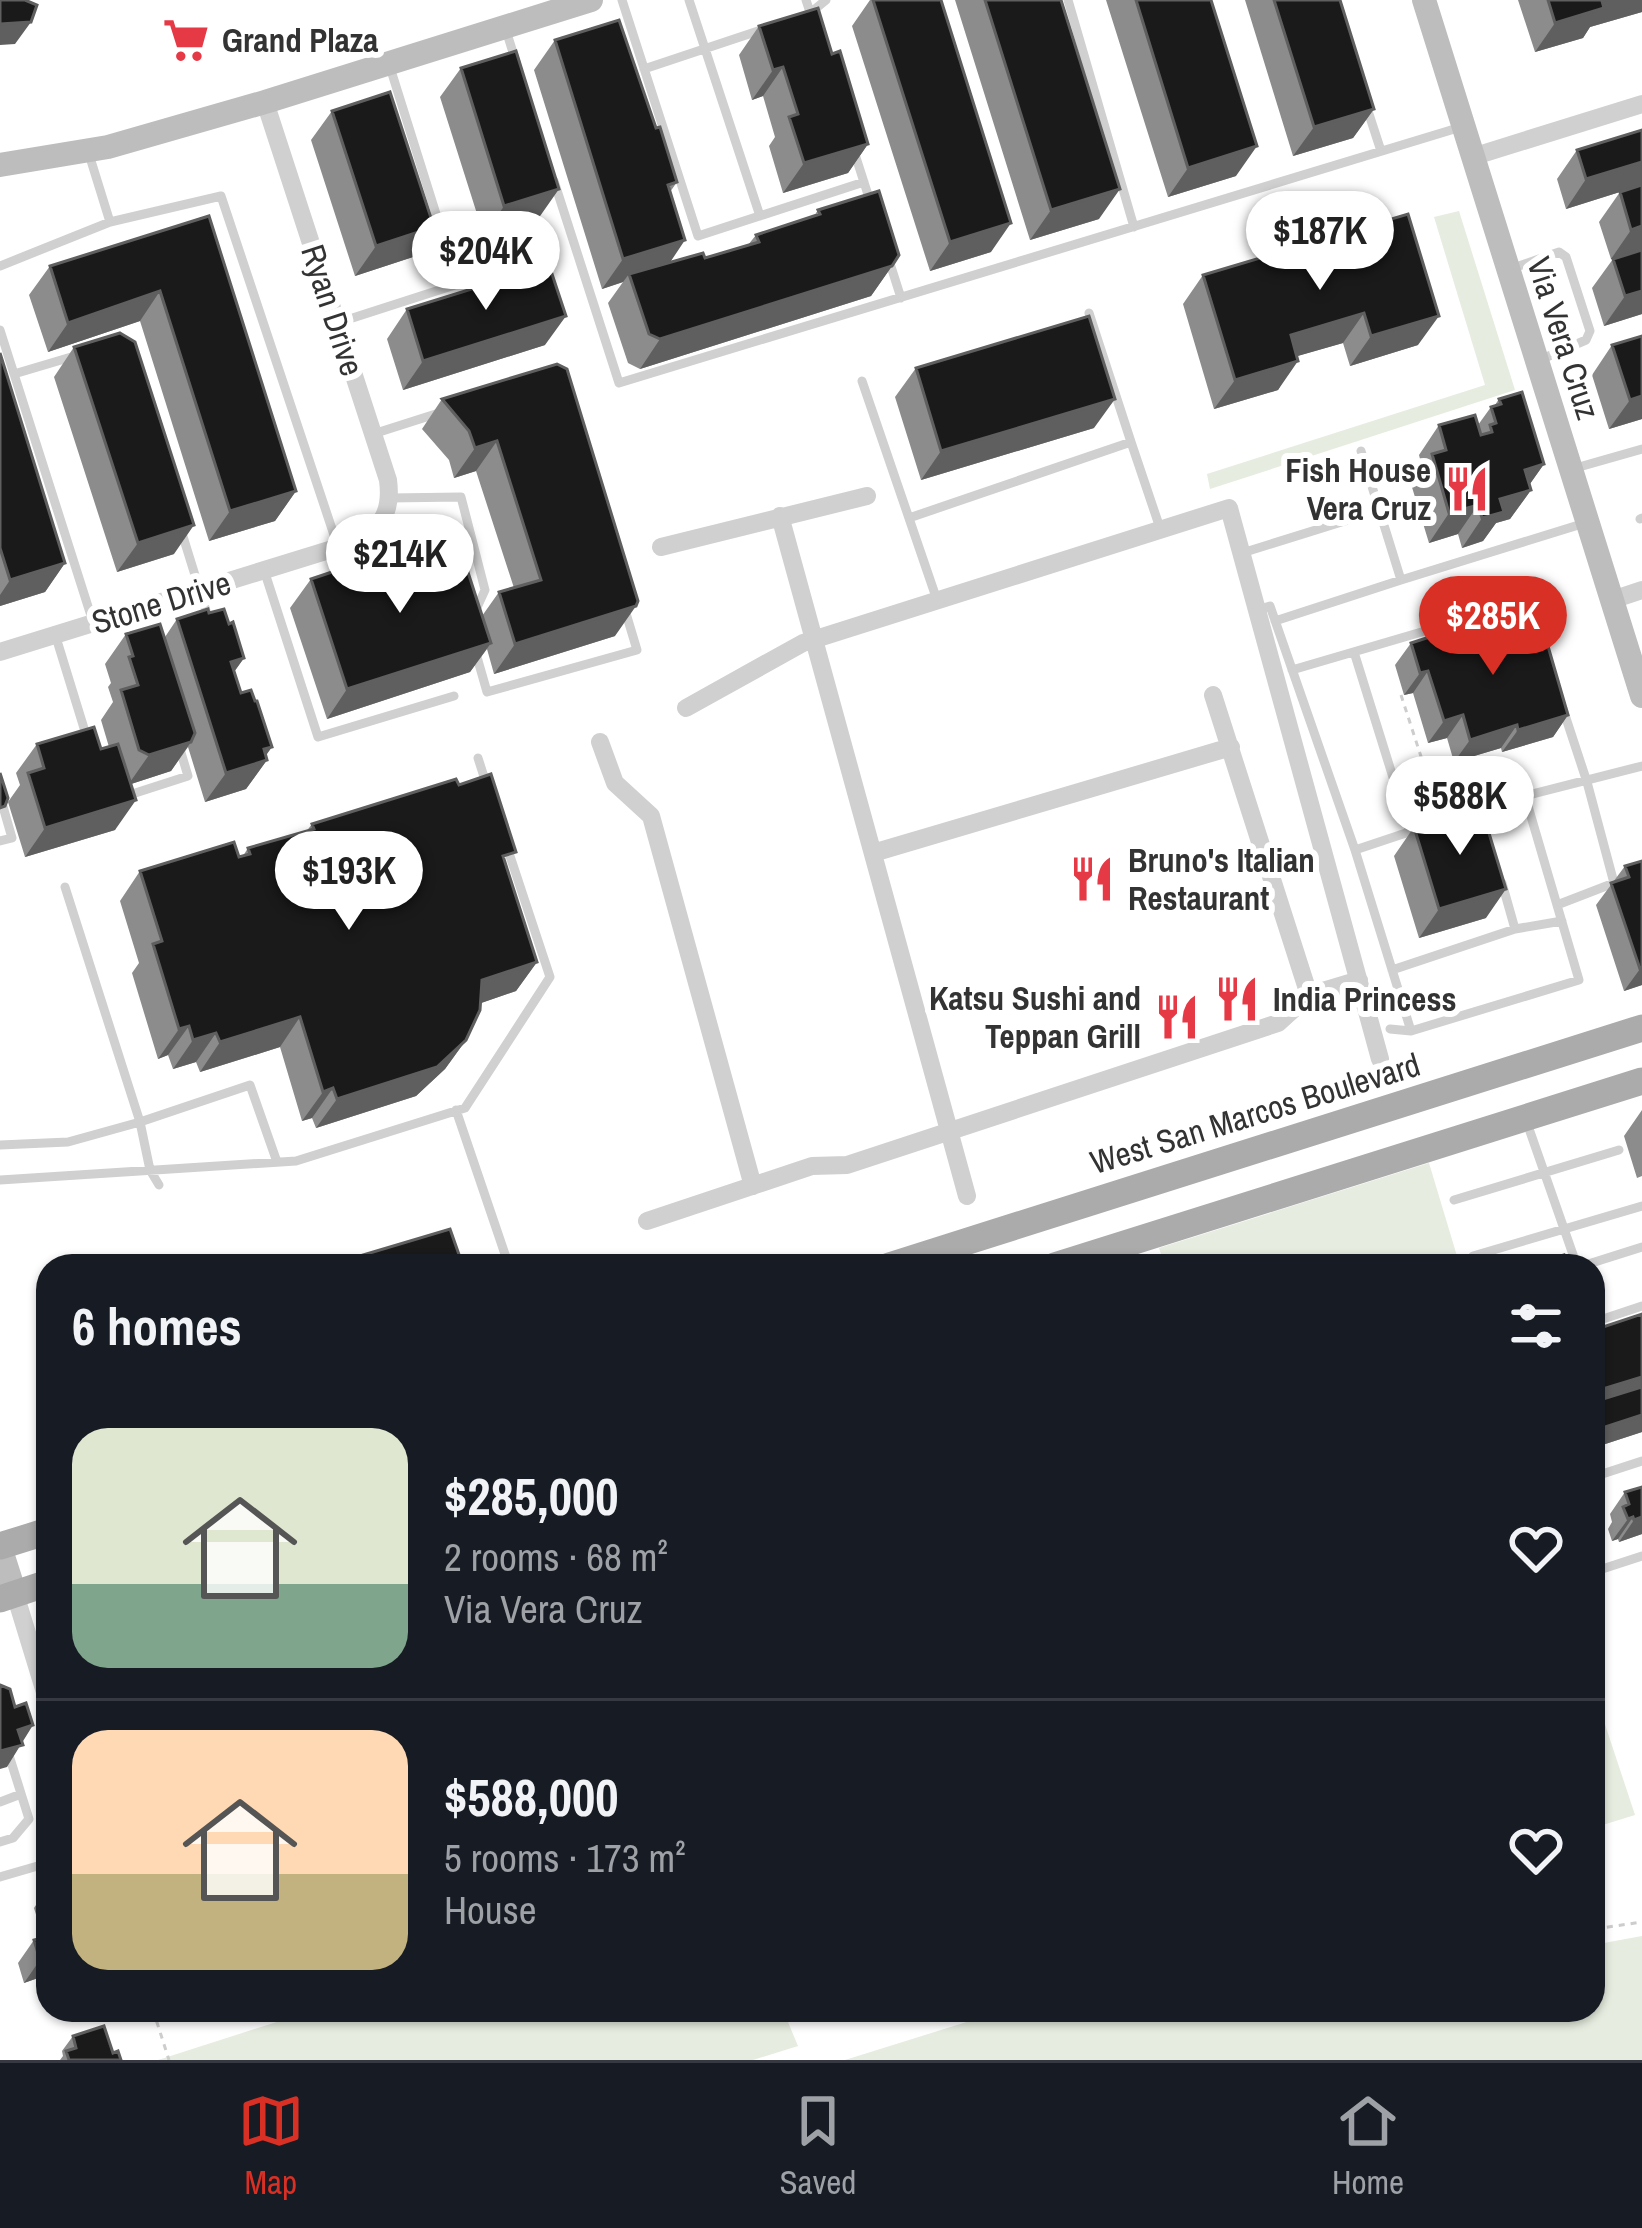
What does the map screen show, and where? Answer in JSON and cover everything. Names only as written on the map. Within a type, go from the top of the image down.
[{"type":"main road","points":[[0,165],[88,151],[266,102],[591,0]]},
{"type":"main road","name":"Via Vera Cruz","points":[[1424,0],[1642,696]]},
{"type":"main road","name":"West San Marcos Boulevard","points":[[928,1254],[1642,1028]]},
{"type":"main road","points":[[1131,1254],[1642,1081]]},
{"type":"main road","points":[[980,1238],[984,1254]]},
{"type":"main road","points":[[8,1597],[0,1546],[36,1535]]},
{"type":"street","name":"Ryan Drive","points":[[266,102],[390,498]]},
{"type":"street","points":[[1472,157],[1642,104]]},
{"type":"street","points":[[661,547],[867,496]]},
{"type":"street","name":"Stone Drive","points":[[0,652],[338,547],[372,532],[390,498]]},
{"type":"street","points":[[686,708],[814,640],[1229,508],[1380,1059]]},
{"type":"street","points":[[779,516],[968,1196]]},
{"type":"street","points":[[1612,600],[1642,590]]},
{"type":"street","points":[[1213,695],[1309,995]]},
{"type":"street","points":[[600,742],[615,783],[651,816],[753,1186]]},
{"type":"street","points":[[873,853],[1231,747]]},
{"type":"street","points":[[647,1221],[812,1166],[847,1165],[1278,1023],[1309,995],[1359,980]]},
{"type":"street","points":[[8,1597],[36,1670]]},
{"type":"lane","points":[[622,0],[698,236],[864,182]]},
{"type":"lane","points":[[688,0],[760,216]]},
{"type":"lane","points":[[806,0],[817,34]]},
{"type":"lane","points":[[789,20],[810,13],[826,0]]},
{"type":"lane","points":[[1068,0],[1134,226]]},
{"type":"lane","points":[[505,27],[519,72]]},
{"type":"lane","points":[[644,69],[768,28]]},
{"type":"lane","points":[[389,64],[458,284]]},
{"type":"lane","points":[[1360,87],[1381,152]]},
{"type":"lane","points":[[548,161],[619,383],[1462,127]]},
{"type":"lane","points":[[851,140],[877,221]]},
{"type":"lane","points":[[88,151],[110,222]]},
{"type":"lane","points":[[0,266],[110,222],[220,196],[338,547]]},
{"type":"lane","points":[[883,240],[901,298]]},
{"type":"lane","points":[[1508,270],[1559,252],[1566,257],[1590,332],[1586,340],[1537,361]]},
{"type":"lane","points":[[337,323],[530,261],[537,283]]},
{"type":"lane","points":[[1089,313],[1160,529]]},
{"type":"lane","points":[[0,330],[93,623]]},
{"type":"lane","points":[[14,374],[80,354]]},
{"type":"lane","points":[[862,381],[937,600]]},
{"type":"lane","points":[[373,434],[454,408]]},
{"type":"lane","points":[[909,518],[1131,442]]},
{"type":"lane","points":[[1571,470],[1642,449]]},
{"type":"lane","points":[[1361,451],[1401,580]]},
{"type":"lane","points":[[390,498],[461,497],[485,590],[468,628],[488,692],[637,650],[623,604]]},
{"type":"lane","points":[[1241,554],[1380,511]]},
{"type":"lane","points":[[178,522],[205,612],[215,630]]},
{"type":"lane","points":[[1275,621],[1588,522]]},
{"type":"lane","points":[[264,570],[318,736],[454,696]]},
{"type":"lane","points":[[1292,670],[1527,601],[1542,646]]},
{"type":"lane","points":[[1257,610],[1270,606],[1411,1030]]},
{"type":"lane","points":[[136,610],[142,630]]},
{"type":"lane","points":[[56,634],[88,743]]},
{"type":"lane","points":[[1354,652],[1410,832]]},
{"type":"lane","points":[[1557,691],[1614,883],[1557,905]]},
{"type":"lane","points":[[117,798],[188,776],[176,735]]},
{"type":"lane","points":[[478,758],[493,802]]},
{"type":"lane","points":[[1463,815],[1642,766]]},
{"type":"lane","points":[[0,796],[12,838],[0,841]]},
{"type":"lane","points":[[1390,1030],[1411,1030],[1580,980],[1525,796]]},
{"type":"lane","points":[[1480,809],[1486,827]]},
{"type":"lane","points":[[1354,850],[1428,826]]},
{"type":"lane","points":[[0,1180],[296,1161],[465,1108],[550,977],[507,846]]},
{"type":"lane","points":[[1497,868],[1515,929]]},
{"type":"lane","points":[[65,887],[140,1122],[150,1170],[159,1185]]},
{"type":"lane","points":[[1392,970],[1515,929],[1562,921]]},
{"type":"lane","points":[[0,1145],[68,1142],[250,1085],[277,1162]]},
{"type":"lane","points":[[456,1111],[505,1254]]},
{"type":"lane","points":[[1526,1118],[1575,1254]]},
{"type":"lane","points":[[1454,1200],[1619,1150]]},
{"type":"lane","points":[[219,1166],[224,1181]]},
{"type":"lane","points":[[92,1174],[97,1189]]},
{"type":"lane","points":[[32,1178],[37,1192]]},
{"type":"lane","points":[[1480,1254],[1642,1206]]},
{"type":"lane","points":[[1605,1258],[1642,1246]]},
{"type":"lane","points":[[1605,1318],[1642,1306]]},
{"type":"lane","points":[[1605,1473],[1642,1461]]},
{"type":"lane","points":[[1605,1568],[1642,1556]]},
{"type":"lane","points":[[0,1842],[13,1838],[29,1819],[7,1750]]},
{"type":"lane","points":[[0,1802],[21,1794]]},
{"type":"lane","points":[[0,1877],[36,1866]]},
{"type":"path","points":[[1401,695],[1428,777]]},
{"type":"path","points":[[1397,789],[1488,759],[1498,788]]},
{"type":"path","points":[[1469,765],[1472,776]]},
{"type":"path","points":[[1445,772],[1449,784]]},
{"type":"path","points":[[1605,1928],[1642,1922]]},
{"type":"path","points":[[157,2022],[169,2060]]},
{"type":"shaded area","points":[[1459,211],[1515,390],[1210,489],[1207,474],[1485,385],[1434,217]]},
{"type":"shaded area","points":[[1429,1163],[1456,1254],[1161,1254],[1159,1248]]},
{"type":"shaded area","points":[[1605,1724],[1635,1815],[1605,1824]]},
{"type":"shaded area","points":[[1642,1936],[1642,2060],[845,2060],[967,2022],[1605,2022],[1605,1943]]},
{"type":"shaded area","points":[[277,2022],[788,2022],[798,2046],[753,2060],[158,2060]]},
{"type":"building","points":[[0,0],[37,5],[31,22],[0,24]]},
{"type":"building","points":[[873,0],[941,0],[1011,223],[950,242]]},
{"type":"building","points":[[985,0],[1061,0],[1120,189],[1051,210]]},
{"type":"building","points":[[1136,0],[1211,0],[1257,146],[1188,168]]},
{"type":"building","points":[[1274,0],[1340,0],[1374,109],[1314,127]]},
{"type":"building","points":[[1548,0],[1605,0],[1604,8],[1555,23]]},
{"type":"building","points":[[818,8],[832,54],[840,51],[868,144],[804,163],[789,117],[798,114],[783,67],[773,70],[759,26]]},
{"type":"building","points":[[619,20],[677,182],[668,185],[685,240],[623,259],[555,40]]},
{"type":"building","points":[[516,51],[559,189],[504,206],[461,68]]},
{"type":"building","points":[[390,92],[434,227],[376,246],[332,111]]},
{"type":"building","points":[[1642,130],[1642,162],[1586,179],[1577,150]]},
{"type":"building","points":[[1642,185],[1642,226],[1631,230],[1620,192]]},
{"type":"building","points":[[879,191],[899,255],[892,266],[660,339],[649,334],[629,274],[759,242],[756,235]]},
{"type":"building","points":[[1408,214],[1439,316],[1371,336],[1364,313],[1291,335],[1298,361],[1235,380],[1203,275]]},
{"type":"building","points":[[209,216],[296,491],[230,511],[160,291],[68,323],[50,266]]},
{"type":"building","points":[[1642,250],[1642,291],[1625,296],[1613,259]]},
{"type":"building","points":[[549,265],[566,316],[423,361],[407,309]]},
{"type":"building","points":[[1089,316],[1115,399],[941,451],[916,368]]},
{"type":"building","points":[[120,333],[135,342],[194,525],[138,543],[74,347]]},
{"type":"building","points":[[1642,336],[1642,396],[1630,400],[1612,345]]},
{"type":"building","points":[[0,353],[65,563],[10,580],[0,548]]},
{"type":"building","points":[[557,364],[567,369],[638,601],[636,606],[515,644],[499,592],[541,580],[497,441],[475,448],[469,431],[442,399]]},
{"type":"building","points":[[1522,392],[1544,464],[1525,470],[1531,490],[1500,499],[1504,512],[1482,518],[1478,505],[1449,513],[1432,454],[1446,450],[1439,425],[1475,415],[1481,435],[1492,432],[1490,425],[1496,423],[1491,407],[1501,404],[1499,399]]},
{"type":"building","points":[[451,549],[465,563],[491,643],[347,689],[311,579],[359,563],[364,577]]},
{"type":"building","points":[[208,609],[209,613],[224,609],[229,624],[233,622],[244,658],[231,662],[241,693],[251,690],[257,701],[272,747],[264,749],[267,760],[226,773],[177,619]]},
{"type":"building","points":[[1524,622],[1527,634],[1543,629],[1568,715],[1470,740],[1463,715],[1444,721],[1428,671],[1420,673],[1411,643],[1439,634],[1441,640],[1493,624],[1495,631]]},
{"type":"building","points":[[160,624],[195,733],[191,742],[149,755],[139,750],[121,690],[138,685],[126,634]]},
{"type":"building","points":[[94,727],[101,749],[118,744],[136,800],[45,828],[28,773],[44,768],[37,744]]},
{"type":"building","points":[[0,773],[8,798],[0,808]]},
{"type":"building","points":[[491,774],[516,852],[503,856],[537,962],[482,980],[480,1010],[466,1040],[437,1067],[337,1099],[333,1088],[323,1092],[300,1017],[220,1042],[216,1033],[193,1040],[189,1026],[179,1029],[153,944],[162,941],[140,871],[234,842],[239,857],[250,854],[248,848],[314,829],[312,824],[456,779],[459,785]]},
{"type":"building","points":[[1481,807],[1506,889],[1439,909],[1414,827]]},
{"type":"building","points":[[1642,861],[1640,969],[1611,883],[1629,877],[1625,866]]},
{"type":"building","points":[[450,1229],[459,1254],[366,1254]]},
{"type":"building","points":[[1642,1314],[1642,1377],[1605,1388],[1605,1326]]},
{"type":"building","points":[[1642,1387],[1642,1415],[1605,1427],[1605,1398]]},
{"type":"building","points":[[1642,1487],[1642,1517],[1628,1519],[1623,1507],[1629,1504],[1625,1492]]},
{"type":"building","points":[[0,1685],[10,1689],[15,1707],[26,1703],[33,1725],[18,1730],[23,1745],[0,1751]]},
{"type":"building","points":[[104,2026],[113,2053],[118,2051],[121,2060],[69,2060],[66,2051],[76,2048],[73,2036]]},
{"type":"place","name":"Grand Plaza","points":[[186,40]]},
{"type":"place","name":"Fish House Vera Cruz","points":[[1467,489]]},
{"type":"place","name":"Bruno's Italian Restaurant","points":[[1092,879]]},
{"type":"place","name":"India Princess","points":[[1237,999]]},
{"type":"place","name":"Katsu Sushi and Teppan Grill","points":[[1177,1017]]}]
